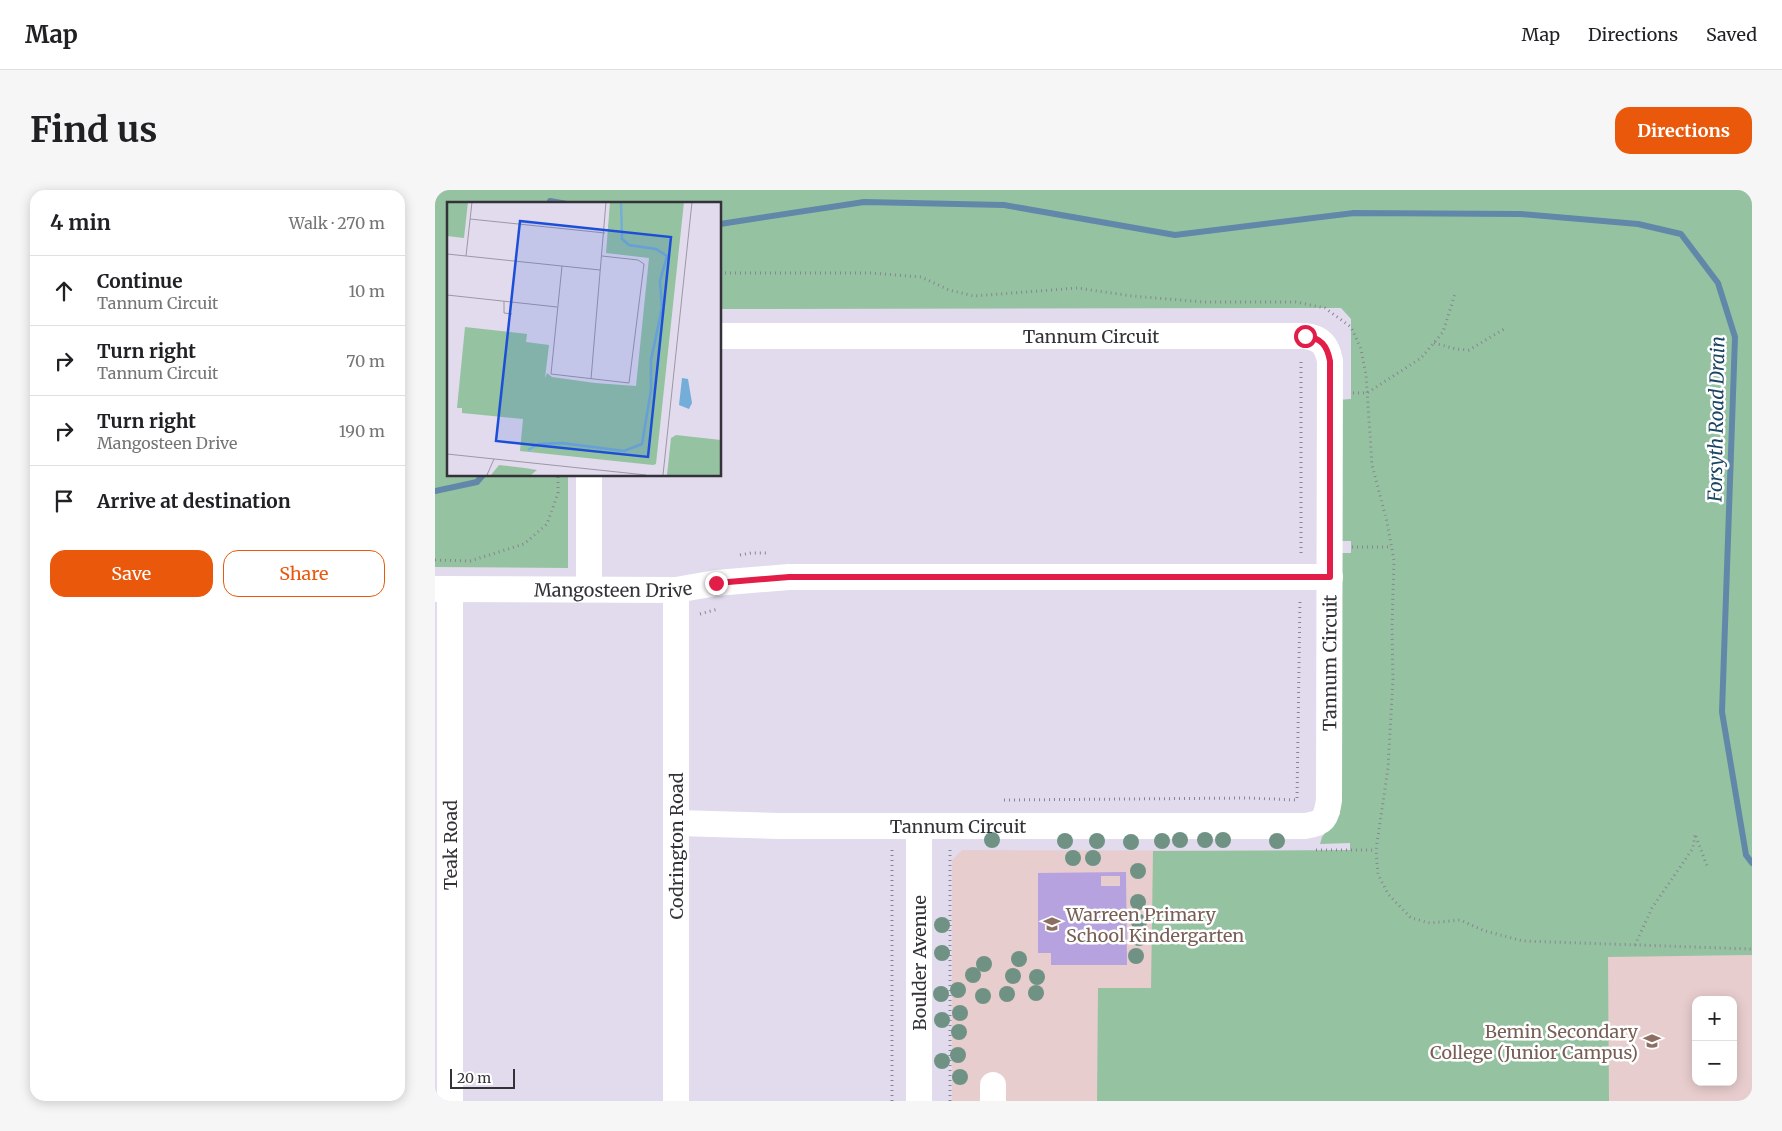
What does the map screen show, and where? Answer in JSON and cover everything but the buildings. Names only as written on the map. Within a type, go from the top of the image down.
[{"type":"street","name":"Tannum Circuit","points":[[677,823],[919,826],[1305,826],[1317,824],[1323,820],[1328,811],[1329,800],[1330,361],[1328,351],[1323,343],[1315,338],[1305,336],[721,336]]},
{"type":"street","points":[[589,476],[589,589]]},
{"type":"street","name":"Mangosteen Drive","points":[[443,589],[676,590],[716,583],[789,577],[1330,577]]},
{"type":"street","name":"Teak Road","points":[[443,589],[450,1101]]},
{"type":"street","name":"Codrington Road","points":[[676,590],[676,1101]]},
{"type":"street","name":"Boulder Avenue","points":[[919,826],[919,1101]]},
{"type":"path","points":[[1330,394],[1367,393],[1421,358],[1443,332],[1455,294]]},
{"type":"path","points":[[1433,343],[1469,350],[1504,329]]},
{"type":"path","points":[[1249,798],[1297,800],[1301,578],[1301,360],[1291,360]]},
{"type":"path","points":[[435,560],[471,561],[524,544],[547,524],[558,493],[559,476]]},
{"type":"path","points":[[1635,945],[1651,908],[1693,848],[1695,834],[1707,866]]},
{"type":"path","points":[[885,848],[892,848],[892,1101]]},
{"type":"shaded area","points":[[962,850],[1350,851],[1415,958],[1752,955],[1752,1101],[952,1101],[952,860]]},
{"type":"green space","points":[[435,190],[1752,190],[1752,955],[1608,957],[1609,1101],[1097,1101],[1098,988],[1151,988],[1153,851],[1350,850],[1350,843],[1320,844],[1322,837],[1340,814],[1339,553],[1351,553],[1351,541],[1338,541],[1338,400],[1351,399],[1351,319],[1341,308],[721,309],[721,202],[447,202],[447,476],[568,476],[568,568],[435,567]]},
{"type":"waterway","name":"Forsyth Road Drain","points":[[550,202],[556,202]]},
{"type":"waterway","name":"Forsyth Road Drain","points":[[721,224],[864,202],[1004,205],[1175,235],[1354,213],[1521,214],[1638,224],[1681,234],[1718,283],[1735,337],[1722,712],[1746,855],[1752,863]]},
{"type":"waterway","name":"Forsyth Road Drain","points":[[435,491],[477,482],[482,476]]},
{"type":"place","name":"Warreen Primary School Kindergarten","points":[[1052,924]]},
{"type":"place","name":"Bemin Secondary College (Junior Campus)","points":[[1652,1041]]},
{"type":"route","points":[[716,583],[789,577],[1330,577],[1330,361],[1328,351],[1323,343],[1315,338],[1305,336]]}]
